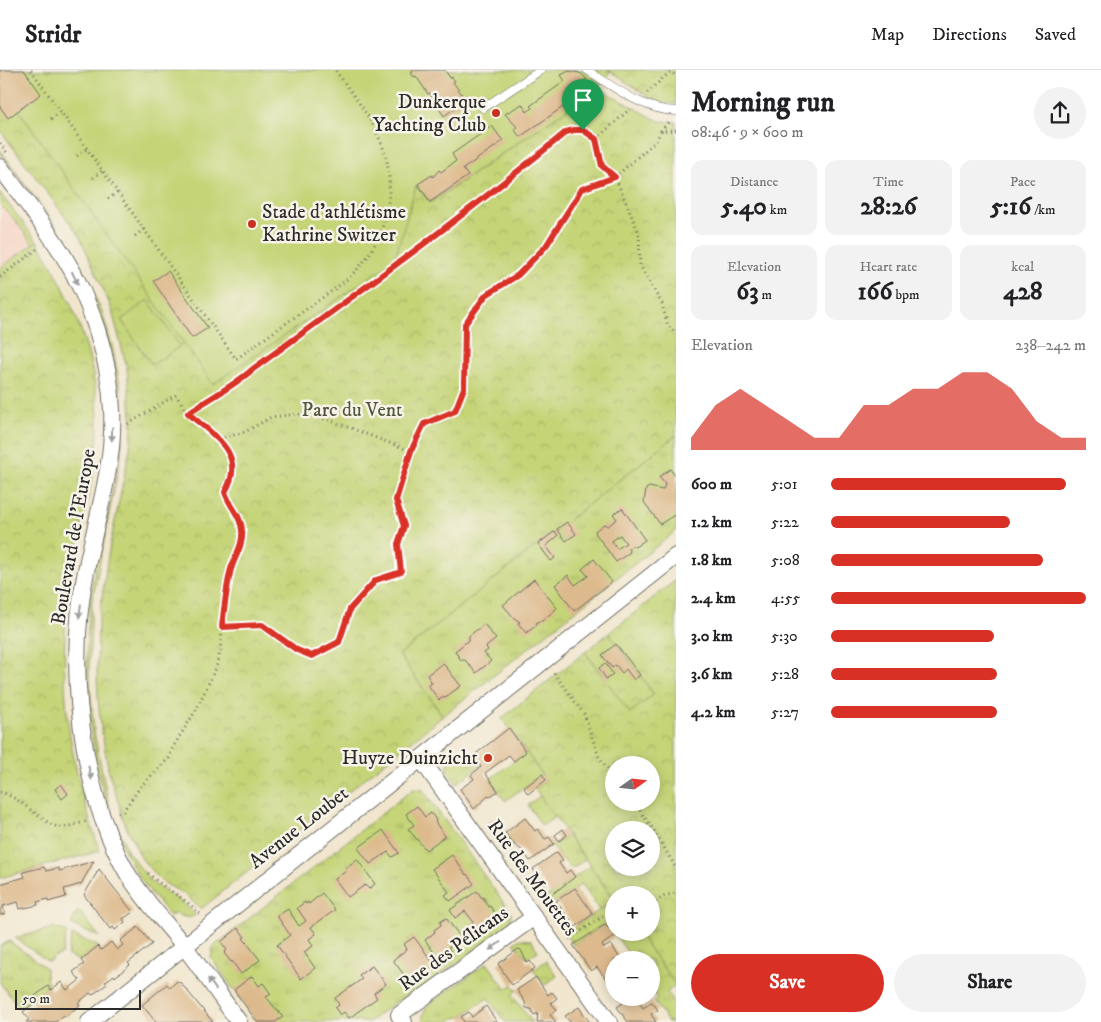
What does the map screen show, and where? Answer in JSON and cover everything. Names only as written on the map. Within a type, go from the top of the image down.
[{"type":"street","name":"Boulevard de l'Europe","points":[[0,168],[51,236],[67,261],[85,298],[100,343],[111,395],[111,453],[82,589],[78,651],[78,684],[83,739],[94,792],[114,849],[130,878],[184,946],[239,1022]]},
{"type":"street","name":"Avenue Loubet","points":[[89,1022],[676,556]]},
{"type":"street","name":"Rue des Mouettes","points":[[421,758],[609,1022]]},
{"type":"street","name":"Rue des Pélicans","points":[[399,1019],[534,917]]},
{"type":"lane","points":[[483,108],[541,70]]},
{"type":"lane","points":[[586,70],[620,91],[650,106],[665,111],[676,111]]},
{"type":"path","points":[[31,70],[236,359],[346,280],[361,265],[378,237],[387,206],[388,174],[385,153],[374,128],[335,70]]},
{"type":"path","points":[[670,70],[676,77]]},
{"type":"path","points":[[51,119],[61,112]]},
{"type":"path","points":[[188,413],[241,380],[253,369],[494,192],[566,132],[574,130],[583,130],[596,139],[602,166],[615,177],[639,233],[640,265],[662,304],[668,326],[676,333]]},
{"type":"path","points":[[222,627],[262,625],[297,650],[312,656],[339,642],[350,609],[376,580],[401,572],[398,544],[404,526],[396,500],[411,451],[424,424],[455,411],[464,388],[465,324],[486,295],[518,275],[546,246],[582,189],[615,177],[656,141],[661,131],[676,130]]},
{"type":"path","points":[[77,156],[87,149]]},
{"type":"path","points":[[93,178],[102,170]]},
{"type":"path","points":[[108,199],[118,192]]},
{"type":"path","points":[[135,236],[144,229]]},
{"type":"path","points":[[0,277],[36,250],[39,245],[51,236]]},
{"type":"path","points":[[0,792],[21,802],[52,826],[61,827],[102,818],[123,811],[141,786],[169,758],[173,747],[196,710],[216,668],[220,652],[230,572],[243,538],[241,521],[227,499],[225,492],[230,484],[232,468],[230,454],[220,439],[188,413],[176,395],[128,424]]},
{"type":"path","points":[[220,439],[245,432],[271,417],[298,414],[329,420],[411,451]]},
{"type":"path","points":[[544,660],[584,714],[600,757],[605,764]]},
{"type":"path","points":[[640,811],[676,868]]},
{"type":"path","points":[[660,899],[676,893]]},
{"type":"path","points":[[556,948],[605,915]]},
{"type":"shaded area","points":[[0,205],[14,219],[33,244],[0,268]]},
{"type":"green space","name":"Parc du Vent","points":[[0,70],[400,70],[430,203],[598,88],[659,121],[676,122],[676,435],[399,655],[443,716],[201,909],[186,895],[156,876],[142,859],[126,827],[109,773],[98,698],[98,626],[108,555],[130,448],[132,426],[127,368],[111,307],[79,235],[0,130]]},
{"type":"green space","name":"Stade d'athlétisme Kathrine Switzer","points":[[0,70],[608,70],[610,72],[598,88],[430,203],[416,186],[394,261],[213,384],[0,84]]},
{"type":"green space","points":[[608,70],[676,70],[676,104],[658,103]]},
{"type":"green space","points":[[0,150],[65,239],[77,259],[102,312],[112,346],[120,384],[123,424],[121,453],[92,602],[89,670],[94,732],[110,810],[128,852],[151,882],[187,906],[196,915],[190,917],[175,914],[170,916],[140,878],[122,844],[107,806],[97,766],[90,725],[87,641],[90,601],[96,563],[113,492],[121,438],[118,387],[111,354],[96,306],[78,264],[59,232],[0,153]]},
{"type":"green space","points":[[0,193],[37,241],[33,244],[14,219],[0,205]]},
{"type":"green space","points":[[37,241],[76,316],[85,343],[97,399],[96,455],[68,594],[65,677],[66,706],[75,763],[100,851],[0,878],[0,268]]},
{"type":"green space","points":[[148,300],[180,346],[152,365],[121,320]]},
{"type":"green space","points":[[676,435],[676,531],[443,716],[399,655]]},
{"type":"green space","points":[[676,580],[676,985],[660,963],[660,951],[651,951],[644,941],[660,941],[660,886],[605,886],[535,789],[546,780],[502,718],[585,652],[630,713],[654,694],[609,633]]},
{"type":"green space","points":[[609,633],[654,694],[629,714],[585,652]]},
{"type":"green space","points":[[526,752],[542,774],[505,801],[490,779]]},
{"type":"green space","points":[[456,754],[461,761],[471,754],[480,766],[456,784],[447,771],[449,760]]},
{"type":"green space","points":[[413,789],[423,790],[511,913],[510,924],[410,997],[407,994],[369,1022],[257,1022],[211,958],[213,947]]},
{"type":"green space","points":[[540,796],[555,817],[542,826],[528,805]]},
{"type":"green space","points":[[495,819],[513,844],[504,850],[487,825]]},
{"type":"green space","points":[[567,835],[585,859],[573,868],[569,867],[552,846]]},
{"type":"green space","points":[[590,866],[605,887],[605,906],[599,910],[582,884],[546,908],[541,901]]},
{"type":"green space","points":[[605,906],[605,924],[573,945],[565,934]]},
{"type":"green space","points":[[78,910],[100,937],[71,924]]},
{"type":"green space","points":[[56,928],[67,932],[62,954],[54,957],[49,962],[15,938],[49,929]]},
{"type":"green space","points":[[72,935],[98,946],[79,961],[67,955]]},
{"type":"green space","points":[[520,939],[531,940],[538,951],[527,958],[514,943]]},
{"type":"green space","points":[[9,941],[46,968],[46,979],[49,985],[20,1008],[0,983],[0,946]]},
{"type":"green space","points":[[620,941],[644,941],[651,951],[627,951]]},
{"type":"green space","points":[[546,961],[557,976],[545,985],[533,970]]},
{"type":"green space","points":[[487,963],[506,989],[512,985],[517,990],[512,995],[532,1022],[505,1022],[488,998],[461,1017],[454,1018],[449,1022],[422,1022],[428,1005]]},
{"type":"green space","points":[[660,963],[676,985],[667,992],[676,1006],[676,1022],[668,1022],[657,1006],[660,1006]]},
{"type":"building","points":[[0,70],[24,70],[41,94],[8,118],[0,107]]},
{"type":"building","points":[[412,70],[445,70],[450,78],[452,77],[455,81],[453,82],[466,100],[444,116],[430,93],[428,94],[416,76],[414,77],[411,73],[413,72]]},
{"type":"building","points":[[569,71],[580,73],[587,79],[572,89],[577,97],[520,137],[514,129],[517,127],[505,114],[522,104],[527,112],[532,108],[530,106],[565,81],[561,75]]},
{"type":"building","points":[[492,126],[503,141],[463,169],[468,176],[430,202],[418,184],[432,175],[433,177],[439,170],[441,172],[456,161],[452,154]]},
{"type":"building","points":[[168,271],[208,328],[192,338],[153,281]]},
{"type":"building","points":[[670,469],[676,477],[676,514],[660,524],[644,502],[646,489],[649,487],[663,490],[665,484],[659,477]]},
{"type":"building","points":[[622,508],[645,540],[635,547],[633,545],[628,549],[630,552],[616,562],[595,531],[604,524],[608,526],[617,519],[613,514]],"holes":[[[620,535],[626,543],[617,549],[612,541]]]},
{"type":"building","points":[[567,522],[576,534],[566,541],[557,529]]},
{"type":"building","points":[[555,531],[558,536],[546,546],[555,558],[551,561],[538,544]]},
{"type":"building","points":[[594,559],[612,582],[574,611],[555,585],[568,575],[575,585],[588,576],[582,569]]},
{"type":"building","points":[[534,579],[557,608],[542,621],[536,623],[537,625],[526,633],[518,623],[520,622],[503,605]]},
{"type":"building","points":[[484,624],[496,639],[486,647],[488,650],[484,653],[491,661],[476,673],[465,660],[461,660],[455,651]]},
{"type":"building","points":[[616,644],[640,675],[634,680],[626,669],[622,673],[616,665],[612,668],[602,655]]},
{"type":"building","points":[[443,663],[461,686],[439,700],[428,685],[432,683],[427,675]]},
{"type":"building","points":[[605,663],[613,674],[606,679],[599,668]]},
{"type":"building","points":[[509,728],[526,752],[514,761],[509,755],[485,773],[498,791],[488,796],[474,809],[460,789],[474,779],[471,775],[481,767],[473,756]]},
{"type":"building","points":[[542,774],[546,780],[528,794],[524,788]]},
{"type":"building","points":[[61,784],[68,794],[62,799],[55,789]]},
{"type":"building","points":[[417,806],[425,817],[431,813],[445,836],[426,850],[408,829],[414,825],[406,814]]},
{"type":"building","points":[[525,818],[535,831],[538,829],[545,839],[549,837],[554,844],[530,861],[505,833]]},
{"type":"building","points":[[563,829],[567,835],[559,841],[555,835]]},
{"type":"building","points":[[383,830],[399,853],[392,857],[388,852],[370,864],[358,848]]},
{"type":"building","points":[[557,852],[563,860],[559,863],[566,873],[570,870],[575,877],[551,895],[533,869]]},
{"type":"building","points":[[452,855],[474,884],[450,901],[445,895],[449,892],[432,869]]},
{"type":"building","points":[[357,859],[375,884],[369,889],[365,885],[348,897],[335,879]]},
{"type":"building","points":[[94,861],[81,884],[64,889],[66,897],[48,902],[48,899],[37,902],[38,905],[20,909],[18,902],[3,906],[5,914],[0,915],[0,884],[25,877],[23,872],[44,867],[46,871],[59,868],[59,871]]},
{"type":"building","points":[[99,869],[133,912],[123,919],[125,922],[115,930],[113,927],[110,929],[84,895]]},
{"type":"building","points":[[575,888],[593,914],[575,927],[556,901]]},
{"type":"building","points":[[477,891],[500,921],[480,936],[472,925],[473,921],[465,911],[455,918],[450,910]]},
{"type":"building","points":[[322,893],[335,910],[311,927],[316,934],[309,939],[313,946],[304,952],[315,968],[301,979],[277,945],[290,935],[277,916],[288,909],[299,926],[306,921],[297,908],[305,902],[309,904]]},
{"type":"building","points":[[446,918],[462,939],[448,948],[451,951],[439,959],[425,940],[435,932],[434,930],[441,925],[440,922]]},
{"type":"building","points":[[605,925],[605,941],[608,941],[602,945],[604,948],[611,944],[615,951],[605,951],[605,978],[597,967],[591,971],[573,945]]},
{"type":"building","points":[[138,927],[152,944],[128,963],[130,965],[105,982],[107,984],[92,995],[90,993],[78,1003],[80,1005],[65,1017],[64,1015],[55,1022],[26,1022],[29,1019],[23,1012],[34,1003],[31,999],[48,986],[51,990],[61,982],[67,990],[80,980],[73,972],[84,964],[81,960],[98,946],[101,950],[111,942],[117,950],[123,945],[120,941]]},
{"type":"building","points":[[238,928],[245,937],[243,938],[260,960],[241,974],[224,953],[227,950],[221,942]]},
{"type":"building","points":[[414,937],[434,964],[407,986],[404,981],[407,979],[393,960],[407,949],[404,944]]},
{"type":"building","points":[[518,949],[521,950],[527,963],[530,961],[535,968],[512,985],[498,964]]},
{"type":"building","points":[[372,966],[386,984],[374,993],[377,998],[349,1018],[344,1012],[340,1015],[335,1008],[339,1005],[335,998],[362,979],[359,975]]},
{"type":"building","points":[[252,976],[259,986],[263,983],[271,994],[266,997],[283,1017],[275,1022],[257,1022],[234,990]]},
{"type":"building","points":[[536,977],[548,995],[552,992],[557,998],[551,1003],[557,1010],[550,1015],[556,1022],[537,1022],[538,1013],[534,1015],[531,1009],[526,1008],[525,1002],[517,990]]},
{"type":"building","points":[[177,981],[180,982],[213,1022],[156,1022],[142,1005],[167,984],[170,988]]},
{"type":"building","points":[[486,1006],[497,1022],[464,1022],[461,1017],[469,1012],[472,1017]]},
{"type":"building","points":[[642,1006],[643,1008],[655,1006],[658,1010],[651,1014],[656,1022],[628,1022],[617,1007]]},
{"type":"building","points":[[579,1007],[590,1022],[570,1022],[565,1016]]},
{"type":"place","name":"Dunkerque Yachting Club","points":[[496,113]]},
{"type":"place","name":"Stade d'athlétisme Kathrine Switzer","points":[[252,224]]},
{"type":"place","name":"Huyze Duinzicht","points":[[488,758]]},
{"type":"route","points":[[583,130],[596,139],[602,166],[615,177],[582,189],[546,246],[518,275],[486,295],[465,324],[464,388],[455,411],[424,424],[411,451],[396,500],[404,526],[398,544],[401,572],[376,580],[350,609],[339,642],[312,656],[297,650],[262,625],[222,627],[230,572],[240,548],[243,530],[241,521],[227,499],[225,492],[230,484],[232,468],[230,454],[220,439],[188,413],[241,380],[253,369],[440,233],[514,176],[566,132],[583,130]]}]
